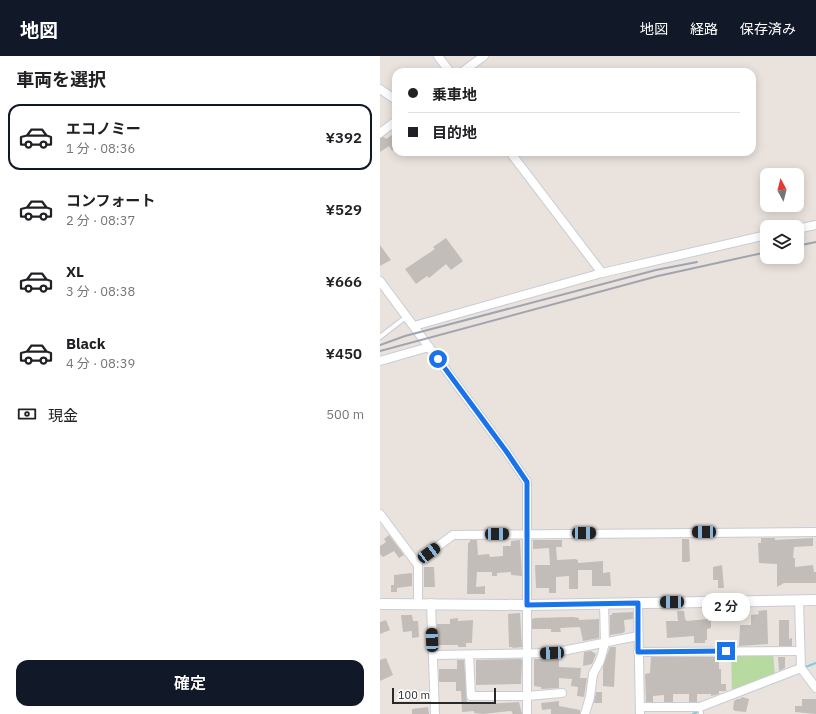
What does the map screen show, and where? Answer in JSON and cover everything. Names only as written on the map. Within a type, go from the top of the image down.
[{"type":"street","points":[[438,56],[447,68]]},
{"type":"street","points":[[468,68],[484,56]]},
{"type":"street","points":[[380,89],[392,97]]},
{"type":"street","points":[[380,133],[392,124]]},
{"type":"street","points":[[513,156],[602,273]]},
{"type":"street","points":[[804,228],[816,225]]},
{"type":"street","points":[[414,326],[602,273],[760,238]]},
{"type":"street","points":[[380,281],[527,482],[527,714]]},
{"type":"street","points":[[380,361],[429,347]]},
{"type":"street","points":[[380,514],[418,565],[418,603]]},
{"type":"street","points":[[416,562],[453,535],[816,532]]},
{"type":"street","points":[[799,600],[799,651],[801,668],[816,688]]},
{"type":"street","points":[[380,604],[431,603],[527,605],[816,600]]},
{"type":"street","points":[[431,603],[435,714]]},
{"type":"street","points":[[638,603],[640,711],[700,711],[801,668]]},
{"type":"street","points":[[585,714],[590,696],[593,674],[600,661],[605,643],[604,604]]},
{"type":"street","points":[[433,655],[552,653],[638,636]]},
{"type":"street","points":[[638,652],[799,651]]},
{"type":"street","points":[[469,655],[471,696],[527,696],[562,693]]},
{"type":"lane","points":[[380,337],[406,317]]},
{"type":"green space","points":[[731,653],[773,653],[775,675],[732,693]]},
{"type":"building","points":[[392,135],[392,151],[389,146],[380,152],[380,138],[384,137],[386,139]]},
{"type":"building","points":[[446,238],[463,261],[451,270],[446,264],[429,278],[427,276],[416,284],[405,269],[435,249],[433,247]]},
{"type":"building","points":[[380,245],[391,260],[380,266]]},
{"type":"building","points":[[389,535],[404,555],[399,558],[394,551],[383,557],[380,554],[380,546],[386,542],[384,539]]},
{"type":"building","points":[[761,538],[775,538],[775,540],[813,538],[813,546],[794,547],[793,558],[795,558],[795,567],[813,565],[814,572],[816,572],[816,583],[784,583],[777,587],[777,564],[759,563],[758,543],[761,543]]},
{"type":"building","points":[[682,539],[689,539],[690,561],[688,562],[682,562]]},
{"type":"building","points":[[470,540],[477,540],[478,555],[489,554],[490,557],[503,556],[503,546],[511,546],[511,541],[520,540],[522,576],[511,575],[511,572],[497,573],[497,576],[492,576],[492,572],[477,572],[476,587],[485,586],[485,594],[467,594],[468,543]]},
{"type":"building","points":[[533,540],[562,540],[562,547],[556,547],[557,560],[575,559],[578,560],[578,563],[603,561],[603,573],[610,572],[611,586],[592,586],[592,570],[578,570],[578,589],[569,589],[569,576],[556,577],[556,593],[549,593],[549,588],[536,588],[535,565],[550,565],[549,548],[533,549]]},
{"type":"building","points":[[722,565],[724,588],[718,588],[718,580],[713,580],[713,567]]},
{"type":"building","points":[[424,567],[434,567],[435,587],[424,587]]},
{"type":"building","points":[[412,573],[412,586],[397,588],[397,592],[391,592],[391,585],[394,585],[394,575]]},
{"type":"building","points":[[767,610],[768,644],[739,646],[740,625],[751,625],[751,615],[759,614],[758,611]]},
{"type":"building","points":[[677,611],[684,611],[685,619],[687,621],[708,619],[708,621],[711,621],[711,628],[707,629],[707,640],[705,640],[705,643],[694,643],[694,636],[667,638],[666,621],[678,621]]},
{"type":"building","points":[[633,612],[633,619],[624,620],[625,631],[623,633],[610,635],[610,615],[612,615],[612,613]]},
{"type":"building","points":[[520,613],[522,647],[509,647],[508,614]]},
{"type":"building","points":[[401,615],[412,615],[413,621],[418,621],[419,637],[412,638],[412,631],[403,632]]},
{"type":"building","points":[[458,618],[458,621],[473,620],[472,643],[466,643],[466,647],[458,647],[458,645],[438,645],[437,624],[450,624],[450,619]]},
{"type":"building","points":[[535,618],[579,618],[579,620],[599,619],[599,638],[583,641],[580,627],[560,628],[561,632],[551,632],[551,629],[532,629],[532,619]]},
{"type":"building","points":[[386,620],[390,630],[380,634],[380,622]]},
{"type":"building","points":[[779,620],[789,620],[789,639],[792,638],[792,646],[779,646]]},
{"type":"building","points":[[610,647],[616,647],[614,687],[603,686],[603,666]]},
{"type":"building","points":[[591,651],[596,654],[592,664],[583,666],[584,652]]},
{"type":"building","points":[[651,657],[719,657],[721,684],[726,684],[726,691],[719,691],[719,694],[711,696],[711,694],[697,694],[697,702],[689,702],[689,694],[673,694],[673,702],[664,702],[664,695],[653,696],[653,702],[646,702],[645,674],[650,673]]},
{"type":"building","points":[[778,657],[785,657],[785,668],[779,671]]},
{"type":"building","points":[[386,658],[393,675],[380,681],[380,660]]},
{"type":"building","points":[[534,659],[559,659],[559,667],[581,668],[580,678],[587,678],[584,697],[577,696],[578,687],[571,686],[572,679],[559,678],[559,688],[541,689],[541,687],[534,686]]},
{"type":"building","points":[[457,660],[464,660],[467,702],[485,704],[519,702],[522,714],[513,714],[511,711],[483,714],[474,713],[474,711],[462,712],[461,691],[456,691],[456,682],[439,682],[439,669],[457,669]]},
{"type":"building","points":[[476,660],[522,660],[521,684],[476,685]]},
{"type":"building","points":[[596,692],[602,692],[602,703],[594,703]]},
{"type":"building","points":[[742,697],[749,699],[746,712],[735,711],[733,709],[734,701]]},
{"type":"building","points":[[802,699],[816,699],[816,714],[795,712],[795,706],[802,706]]},
{"type":"building","points":[[559,701],[559,706],[580,710],[580,714],[551,714],[551,709],[542,710],[541,703]]},
{"type":"building","points":[[428,707],[429,714],[412,714],[412,709]]},
{"type":"waterway","points":[[803,668],[816,663]]},
{"type":"waterway","points":[[693,714],[699,711]]},
{"type":"railway","points":[[804,245],[816,242]]},
{"type":"railway","points":[[380,351],[658,276],[760,254]]},
{"type":"railway","points":[[380,345],[405,336],[656,270],[697,262]]},
{"type":"route","points":[[438,359],[455,385],[506,451],[527,482],[527,605],[638,603],[638,652],[726,651]]}]
